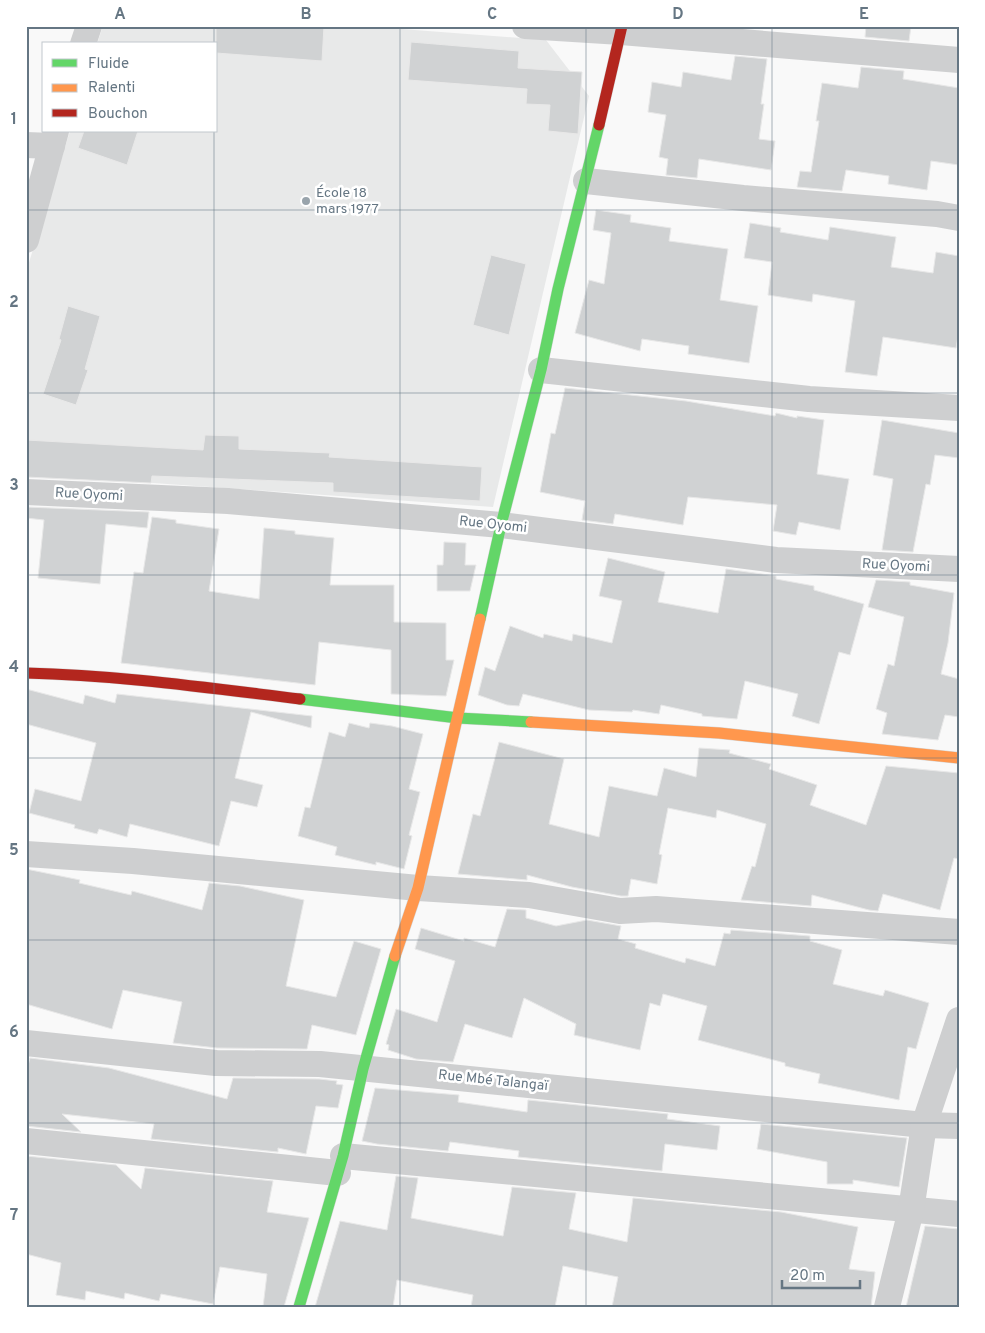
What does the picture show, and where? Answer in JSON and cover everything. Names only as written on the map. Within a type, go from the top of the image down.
[{"type":"street","points":[[85,42],[89,26]]},
{"type":"street","points":[[525,26],[621,29],[959,60]]},
{"type":"street","points":[[299,1307],[340,1164],[388,977],[418,888],[501,526],[542,370],[558,289],[586,181],[621,29]]},
{"type":"street","points":[[26,240],[45,141]]},
{"type":"street","points":[[586,181],[743,198],[937,214],[959,218]]},
{"type":"street","points":[[542,370],[809,399],[959,408]]},
{"type":"street","name":"Rue Oyomi","points":[[26,492],[228,501],[501,526],[776,560],[959,569]]},
{"type":"street","points":[[26,673],[74,674],[149,681],[458,718],[719,733],[959,758]]},
{"type":"street","points":[[26,854],[133,861],[418,888],[529,895],[620,911],[656,909],[959,932]]},
{"type":"street","points":[[887,1307],[911,1210],[924,1125],[959,1020]]},
{"type":"street","name":"Rue Mbé Talangaï","points":[[26,1043],[216,1063],[320,1064],[924,1125],[959,1126]]},
{"type":"street","points":[[26,1141],[340,1164],[959,1214]]},
{"type":"shaded area","name":"École 18 mars 1977","points":[[103,26],[362,26],[546,40],[589,96],[493,507],[26,474],[26,272],[70,132],[218,132],[218,42],[98,42]]},
{"type":"building","points":[[216,26],[324,26],[322,61],[218,53],[218,42],[216,42]]},
{"type":"building","points":[[866,26],[911,26],[909,41],[865,37]]},
{"type":"building","points":[[411,42],[519,51],[518,68],[582,72],[578,134],[548,131],[550,105],[526,104],[527,89],[408,80]]},
{"type":"building","points":[[735,56],[767,59],[759,139],[775,141],[771,170],[699,159],[697,178],[666,175],[668,159],[659,157],[666,115],[648,112],[652,82],[681,87],[683,72],[731,80]]},
{"type":"building","points":[[861,67],[904,71],[903,79],[959,88],[959,165],[931,161],[927,190],[888,184],[889,176],[846,170],[842,191],[797,187],[800,171],[811,172],[819,121],[816,121],[822,83],[858,88]]},
{"type":"building","points":[[84,132],[138,132],[127,165],[78,148]]},
{"type":"building","points":[[596,210],[631,215],[630,222],[671,228],[669,241],[728,249],[720,300],[758,306],[749,363],[688,354],[689,346],[642,339],[640,351],[575,333],[589,280],[604,284],[611,233],[593,230]]},
{"type":"building","points":[[750,223],[781,228],[780,232],[828,240],[830,227],[896,237],[891,267],[933,273],[936,252],[959,256],[959,330],[956,348],[883,337],[877,376],[845,372],[855,301],[813,294],[812,302],[768,295],[772,262],[744,258]]},
{"type":"building","points":[[491,255],[526,264],[509,335],[473,325]]},
{"type":"building","points":[[68,306],[100,316],[85,369],[88,370],[76,405],[43,394],[61,340],[59,339]]},
{"type":"building","points":[[565,388],[686,401],[775,416],[776,413],[797,418],[797,416],[824,420],[817,474],[849,479],[840,530],[799,522],[796,535],[773,531],[777,505],[688,497],[683,525],[615,514],[613,524],[582,520],[585,501],[540,492],[551,433],[555,434]]},
{"type":"building","points":[[882,420],[959,433],[959,458],[935,455],[930,485],[926,484],[913,552],[882,550],[893,479],[873,475]]},
{"type":"building","points":[[205,435],[239,436],[239,449],[330,453],[329,457],[482,467],[480,501],[333,492],[333,483],[152,476],[151,483],[26,477],[26,440],[203,450]]},
{"type":"building","points":[[26,507],[149,512],[147,528],[106,524],[100,584],[38,578],[44,520],[26,518]]},
{"type":"building","points":[[152,517],[176,520],[176,523],[219,529],[209,591],[259,599],[264,528],[295,531],[295,534],[334,538],[330,585],[394,585],[394,622],[446,623],[446,660],[454,660],[446,696],[391,694],[391,650],[319,642],[315,685],[121,663],[134,572],[143,573]]},
{"type":"building","points":[[444,542],[466,543],[465,565],[476,565],[470,591],[437,591],[437,565],[443,565]]},
{"type":"building","points":[[608,558],[665,572],[658,602],[718,613],[726,569],[776,576],[776,579],[814,586],[814,590],[864,604],[850,655],[839,652],[819,724],[792,716],[798,694],[745,681],[737,719],[702,716],[702,714],[661,705],[659,714],[633,710],[632,712],[589,710],[523,694],[519,706],[507,705],[478,695],[485,667],[495,671],[510,626],[543,638],[544,634],[572,641],[573,634],[612,643],[622,601],[599,596]]},
{"type":"building","points":[[876,580],[910,582],[910,585],[954,593],[948,643],[941,674],[959,679],[959,717],[945,715],[938,740],[882,734],[887,713],[876,709],[888,664],[894,666],[904,617],[868,607]]},
{"type":"building","points":[[26,689],[83,704],[85,695],[115,703],[117,694],[312,716],[311,728],[251,712],[235,778],[263,785],[257,807],[231,801],[219,846],[130,824],[127,837],[99,829],[97,834],[74,828],[75,825],[29,813],[35,789],[81,801],[96,743],[26,724]]},
{"type":"building","points":[[349,723],[369,728],[370,723],[392,726],[423,734],[409,789],[420,792],[409,835],[412,836],[404,869],[376,862],[376,865],[335,855],[337,847],[298,836],[305,807],[310,808],[329,732],[345,737]]},
{"type":"building","points":[[499,742],[564,759],[549,824],[599,837],[609,786],[657,796],[664,768],[696,777],[699,748],[730,750],[729,753],[771,764],[769,769],[817,785],[810,805],[866,825],[886,766],[959,773],[959,859],[954,858],[940,910],[883,894],[878,911],[812,895],[811,906],[741,900],[752,866],[755,867],[766,824],[717,810],[716,818],[668,808],[659,854],[662,855],[657,884],[631,879],[628,896],[572,887],[527,875],[527,880],[458,874],[473,814],[480,816]]},
{"type":"building","points":[[26,869],[80,880],[79,883],[131,895],[132,891],[202,910],[209,883],[240,886],[304,900],[286,986],[336,997],[354,941],[381,949],[356,1035],[312,1025],[307,1049],[217,1048],[173,1043],[182,1002],[123,990],[112,1029],[26,1004]]},
{"type":"building","points":[[507,909],[526,910],[526,918],[556,926],[587,920],[621,926],[618,939],[636,944],[635,948],[685,963],[686,958],[715,966],[724,933],[730,934],[731,930],[810,936],[810,941],[842,950],[833,984],[883,996],[885,990],[929,1003],[916,1049],[908,1047],[899,1100],[818,1083],[820,1074],[785,1066],[785,1063],[698,1040],[707,1006],[663,994],[660,1006],[650,1003],[640,1050],[574,1035],[576,1024],[524,998],[512,1038],[465,1024],[453,1062],[416,1059],[388,1050],[389,1045],[386,1044],[396,1009],[437,1022],[455,961],[415,949],[421,928],[464,941],[464,938],[495,947]]},
{"type":"building","points":[[30,1058],[109,1068],[227,1099],[233,1078],[319,1079],[337,1081],[336,1084],[343,1085],[338,1108],[316,1106],[306,1154],[278,1148],[278,1152],[151,1139],[154,1124],[62,1114],[81,1132],[26,1126],[26,1073]]},
{"type":"building","points":[[375,1088],[459,1095],[458,1102],[527,1112],[528,1100],[668,1114],[667,1119],[720,1126],[717,1150],[665,1144],[662,1171],[518,1157],[519,1151],[450,1142],[448,1151],[377,1144],[362,1141]]},
{"type":"building","points":[[761,1124],[907,1138],[899,1187],[853,1180],[853,1184],[827,1184],[827,1162],[757,1149]]},
{"type":"building","points":[[26,1156],[116,1165],[141,1189],[145,1168],[273,1181],[267,1212],[309,1218],[284,1307],[263,1307],[267,1274],[220,1267],[213,1304],[161,1294],[159,1301],[125,1293],[124,1299],[86,1291],[85,1300],[56,1295],[61,1263],[26,1254]]},
{"type":"building","points":[[396,1176],[418,1178],[411,1218],[503,1236],[512,1187],[576,1193],[569,1229],[627,1242],[633,1198],[781,1212],[858,1227],[849,1269],[875,1272],[871,1307],[612,1307],[618,1277],[563,1266],[555,1307],[471,1307],[473,1295],[397,1280],[393,1307],[315,1307],[340,1221],[387,1230]]},
{"type":"building","points":[[925,1226],[959,1229],[959,1307],[906,1307]]},
{"type":"traffic: fast","points":[[480,619],[501,525],[541,370],[558,289],[599,125]]},
{"type":"traffic: fast","points":[[300,699],[458,718],[531,722]]},
{"type":"traffic: fast","points":[[299,1307],[343,1156],[363,1069],[395,956]]},
{"type":"traffic: slow","points":[[395,956],[418,888],[480,619]]},
{"type":"traffic: slow","points":[[531,722],[719,733],[959,758]]},
{"type":"traffic: jam","points":[[599,125],[622,26]]},
{"type":"traffic: jam","points":[[26,673],[129,679],[300,699]]},
{"type":"place","name":"École 18 mars 1977","points":[[306,201]]}]
